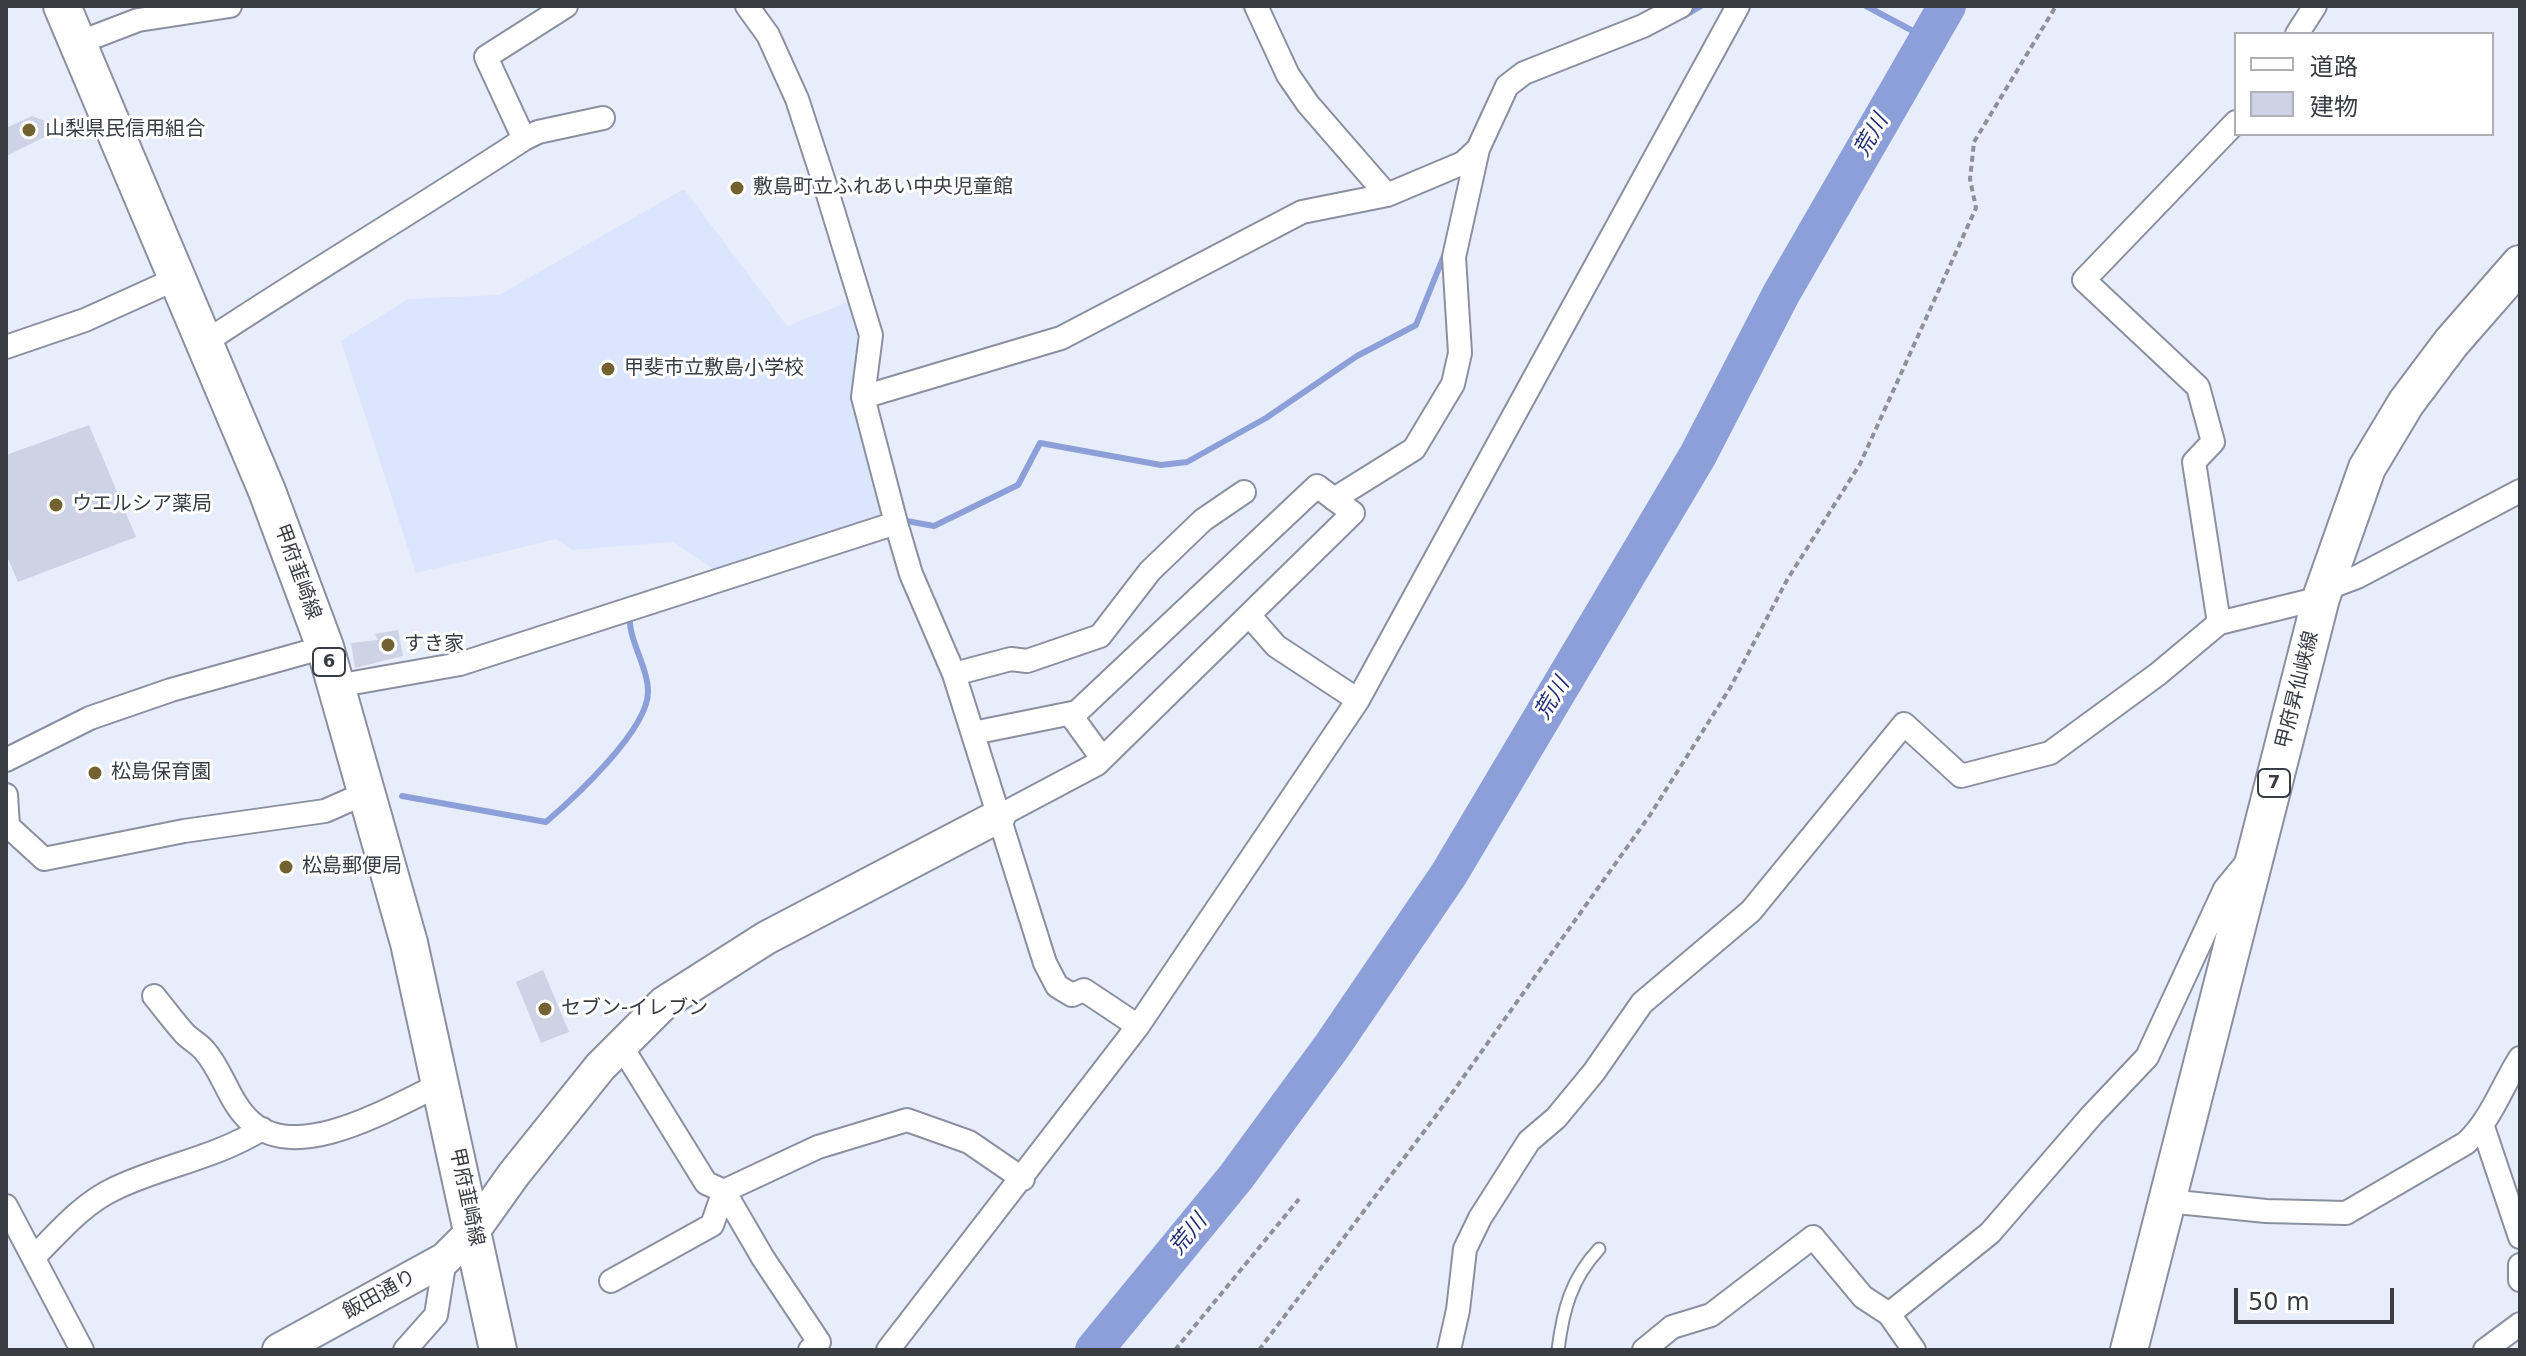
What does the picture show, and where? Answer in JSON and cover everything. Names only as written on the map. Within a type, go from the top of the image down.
[{"type":"main road","name":"甲府韮崎線","points":[[62,6],[267,491],[325,647],[368,792],[441,1084],[498,1350]]},
{"type":"main road","name":"甲府昇仙峡線","points":[[2129,1350],[2323,593],[2367,468],[2415,391],[2515,279]]},
{"type":"street","points":[[78,43],[138,20],[230,6]]},
{"type":"street","points":[[524,139],[486,57],[566,6]]},
{"type":"street","points":[[747,6],[768,35],[797,99],[871,335],[863,397],[896,523],[911,574],[954,674],[1045,963],[1057,986],[1072,995],[1084,990],[1138,1026]]},
{"type":"street","points":[[1256,6],[1288,75],[1308,104],[1387,195]]},
{"type":"street","points":[[1334,499],[1414,449],[1453,384],[1460,353],[1454,257],[1478,149],[1507,86],[1524,73],[1643,26],[1681,6]]},
{"type":"street","points":[[888,1350],[1023,1179],[1138,1026],[1358,700],[1738,6]]},
{"type":"street","points":[[2298,32],[2315,6]]},
{"type":"street","points":[[204,343],[322,264],[411,214],[524,139],[538,132],[603,118]]},
{"type":"street","points":[[2219,623],[2194,462],[2213,442],[2198,387],[2084,280],[2234,124]]},
{"type":"street","points":[[863,397],[1061,338],[1302,212],[1387,195],[1463,163],[1478,149]]},
{"type":"street","points":[[6,347],[85,320],[178,278]]},
{"type":"street","points":[[973,733],[1077,712],[1317,486],[1353,513],[1102,758],[999,816]]},
{"type":"street","points":[[1449,1350],[1458,1310],[1465,1249],[1480,1218],[1529,1141],[1556,1118],[1594,1072],[1642,1003],[1751,911],[1904,724],[1961,776],[2050,753],[2158,674],[2219,623],[2294,607],[2520,491]]},
{"type":"street","points":[[954,674],[1011,659],[1027,661],[1100,636],[1124,599],[1150,571],[1203,520],[1244,492]]},
{"type":"street","points":[[336,686],[460,664],[896,523]]},
{"type":"street","points":[[1249,615],[1276,646],[1358,700]]},
{"type":"street","points":[[6,760],[90,718],[171,690],[325,647]]},
{"type":"street","points":[[1070,714],[1102,758]]},
{"type":"street","points":[[6,795],[9,802],[7,827],[44,859],[184,831],[325,811],[368,792]]},
{"type":"street","name":"飯田通り","points":[[279,1350],[445,1259],[474,1230],[514,1174],[620,1044],[664,1003],[766,938],[999,816]]},
{"type":"street","points":[[1889,1314],[1990,1233],[2092,1115],[2147,1057],[2225,889],[2257,851]]},
{"type":"street","points":[[154,996],[186,1035],[205,1051],[235,1103],[251,1123],[262,1129],[307,1137],[334,1133],[441,1084]]},
{"type":"street","points":[[620,1044],[706,1183],[724,1191],[763,1258],[819,1342],[810,1350]]},
{"type":"street","points":[[2167,1201],[2266,1211],[2346,1213],[2466,1143],[2483,1127],[2498,1093],[2520,1058]]},
{"type":"street","points":[[611,1281],[712,1225],[724,1191],[818,1147],[907,1120],[969,1142],[1023,1179]]},
{"type":"street","points":[[2483,1127],[2520,1237]]},
{"type":"street","points":[[34,1257],[88,1205],[114,1189],[229,1149],[262,1129]]},
{"type":"street","points":[[7,1210],[82,1350]]},
{"type":"street","points":[[1644,1350],[1672,1327],[1711,1315],[1813,1237],[1863,1297],[1889,1314],[1914,1350]]},
{"type":"street","points":[[405,1350],[436,1315],[445,1259]]},
{"type":"street","points":[[2520,1265],[2520,1280]]},
{"type":"street","points":[[2485,1350],[2520,1324]]},
{"type":"lane","points":[[1558,1350],[1569,1292],[1581,1269],[1599,1249]]},
{"type":"path","points":[[1259,1350],[1322,1271],[1573,925],[1650,815],[1730,688],[1787,580],[1860,464],[1976,208],[1970,179],[1974,142],[2056,6]]},
{"type":"path","points":[[1175,1350],[1299,1199]]},
{"type":"shaded area","name":"甲斐市立敷島小学校","points":[[684,189],[787,326],[858,298],[871,335],[863,397],[896,523],[725,577],[673,542],[573,550],[556,539],[416,573],[341,341],[408,299],[499,295]]},
{"type":"building","points":[[32,116],[63,128],[6,156],[6,128]]},
{"type":"building","points":[[89,425],[136,537],[18,582],[6,554],[6,455]]},
{"type":"building","points":[[398,630],[403,656],[355,668],[351,643],[378,640],[375,634]]},
{"type":"building","points":[[543,970],[569,1032],[541,1043],[516,982]]},
{"type":"waterway","points":[[1684,16],[1701,6]]},
{"type":"waterway","points":[[1866,6],[1928,39]]},
{"type":"waterway","name":"荒川","points":[[1094,1350],[1236,1177],[1332,1046],[1449,874],[1698,455],[1781,294],[1947,6]]},
{"type":"waterway","points":[[901,520],[934,526],[1018,485],[1040,443],[1161,465],[1187,462],[1266,418],[1357,356],[1416,325],[1445,253]]},
{"type":"waterway","points":[[402,796],[546,822],[608,762],[645,708],[647,682],[632,633],[630,614]]},
{"type":"place","name":"山梨県民信用組合","points":[[29,130]]},
{"type":"place","name":"敷島町立ふれあい中央児童館","points":[[737,188]]},
{"type":"place","name":"甲斐市立敷島小学校","points":[[608,369]]},
{"type":"place","name":"ウエルシア薬局","points":[[56,505]]},
{"type":"place","name":"すき家","points":[[388,645]]},
{"type":"place","name":"松島保育園","points":[[95,773]]},
{"type":"place","name":"松島郵便局","points":[[286,867]]},
{"type":"place","name":"セブン-イレブン","points":[[545,1009]]}]
